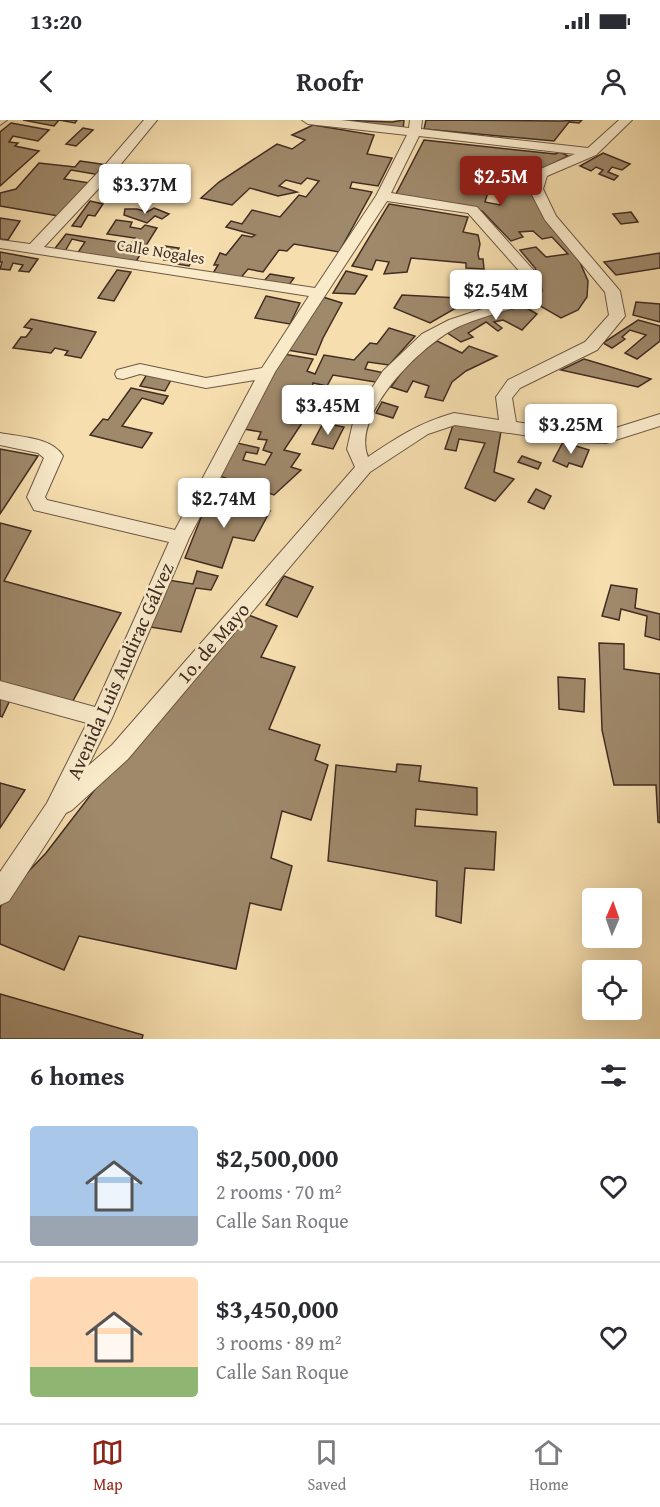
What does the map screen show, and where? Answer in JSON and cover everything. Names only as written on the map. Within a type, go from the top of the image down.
[{"type":"street","points":[[34,249],[152,120]]},
{"type":"street","points":[[308,120],[415,127],[591,152]]},
{"type":"street","points":[[508,426],[504,397],[514,384],[591,346],[617,316],[612,291],[550,217],[536,189],[541,174],[591,152],[626,120]]},
{"type":"street","name":"Avenida Luis Audirac Gálvez","points":[[55,811],[101,718],[180,538],[267,372],[383,196],[415,127]]},
{"type":"street","points":[[364,468],[356,449],[363,414],[389,375],[428,338],[454,323],[529,299],[529,273],[472,210],[383,196]]},
{"type":"street","name":"Calle Nogales","points":[[0,244],[317,293]]},
{"type":"street","points":[[123,374],[140,369],[206,383],[267,372]]},
{"type":"street","points":[[606,437],[660,413]]},
{"type":"street","name":"1o. de Mayo","points":[[55,811],[120,752],[364,468],[422,430],[454,419],[570,436],[606,437]]},
{"type":"street","points":[[606,437],[660,420]]},
{"type":"street","points":[[0,439],[43,448],[54,456],[36,496],[40,505],[180,538]]},
{"type":"street","points":[[0,690],[101,718]]},
{"type":"street","points":[[0,893],[55,811]]},
{"type":"building","points":[[23,120],[59,120],[54,126]]},
{"type":"building","points":[[59,120],[77,120],[75,123]]},
{"type":"building","points":[[336,120],[392,122],[404,120],[403,130]]},
{"type":"building","points":[[426,120],[582,120],[579,123],[569,122],[554,141],[424,129]]},
{"type":"building","points":[[11,123],[49,130],[38,141],[13,136],[9,142],[18,143],[15,146],[39,151],[0,186],[0,132]]},
{"type":"building","points":[[313,125],[374,135],[367,154],[392,158],[378,186],[352,182],[350,188],[372,192],[339,252],[294,244],[287,251],[279,250],[263,272],[248,269],[239,280],[212,275],[218,265],[214,265],[220,253],[226,255],[242,235],[252,237],[255,235],[226,227],[231,221],[242,224],[252,210],[280,217],[299,195],[306,197],[319,181],[307,178],[301,184],[286,180],[279,186],[297,192],[278,196],[250,188],[232,205],[201,198],[219,182],[277,144],[292,149],[305,140],[292,135]]},
{"type":"building","points":[[83,128],[93,130],[76,146],[66,144]]},
{"type":"building","points":[[424,140],[555,154],[560,152],[568,156],[533,174],[532,179],[481,174],[478,180],[491,182],[485,202],[500,205],[507,178],[531,182],[533,196],[576,253],[588,281],[587,297],[578,310],[561,318],[535,303],[542,291],[540,279],[535,268],[520,250],[536,247],[546,257],[568,254],[552,237],[542,239],[533,231],[519,232],[523,237],[511,241],[482,211],[395,196]]},
{"type":"building","points":[[603,153],[630,164],[622,170],[612,167],[608,172],[618,176],[614,180],[599,174],[603,170],[596,167],[591,171],[580,166]]},
{"type":"building","points":[[80,161],[108,165],[100,175],[71,170],[64,179],[90,183],[64,217],[0,206],[0,193],[16,189],[39,163],[75,167]]},
{"type":"building","points":[[90,201],[103,204],[95,216],[88,215],[81,227],[72,226]]},
{"type":"building","points":[[389,204],[468,217],[463,232],[478,235],[480,244],[478,254],[479,259],[483,259],[484,269],[466,268],[466,263],[411,258],[407,272],[384,274],[389,262],[376,260],[372,270],[352,266]]},
{"type":"building","points":[[154,208],[169,214],[162,219],[155,216],[147,223],[124,215],[125,209],[147,212]]},
{"type":"building","points":[[631,212],[638,222],[621,224],[613,214]]},
{"type":"building","points":[[0,218],[20,221],[8,240],[0,239]]},
{"type":"building","points":[[116,220],[132,222],[130,227],[141,229],[145,225],[157,228],[135,263],[77,254],[85,242],[72,239],[64,253],[53,251],[66,234],[131,244],[135,238],[107,234]]},
{"type":"building","points":[[165,246],[179,248],[176,254],[194,257],[189,266],[177,264],[179,261],[164,260],[166,255],[159,254]]},
{"type":"building","points":[[0,252],[38,259],[29,272],[19,271],[23,265],[13,263],[10,270],[0,269],[2,262],[0,262]]},
{"type":"building","points":[[660,253],[660,268],[616,275],[604,262]]},
{"type":"building","points":[[117,270],[131,272],[114,301],[98,298]]},
{"type":"building","points":[[346,271],[367,276],[355,294],[333,293]]},
{"type":"building","points":[[270,274],[294,278],[288,286],[264,281]]},
{"type":"building","points":[[402,295],[477,299],[478,302],[454,309],[430,323],[394,308]]},
{"type":"building","points":[[266,296],[300,303],[290,324],[255,318]]},
{"type":"building","points":[[323,297],[342,303],[316,355],[287,350]]},
{"type":"building","points":[[636,302],[660,304],[660,322],[633,315]]},
{"type":"building","points":[[518,303],[537,314],[522,330],[503,320],[494,322],[502,328],[498,331],[486,322],[468,333],[473,337],[461,342],[446,332],[476,318]]},
{"type":"building","points":[[31,319],[96,332],[81,358],[65,355],[68,351],[55,348],[51,353],[13,348],[21,337],[26,337],[32,329],[24,327]]},
{"type":"building","points":[[638,320],[660,326],[660,341],[637,359],[625,353],[646,335],[630,330],[622,337],[625,339],[612,348],[603,343]]},
{"type":"building","points":[[389,328],[415,336],[389,365],[368,362],[365,369],[385,373],[381,383],[333,375],[327,386],[313,383],[311,395],[320,396],[284,450],[300,454],[291,467],[301,470],[274,495],[217,475],[233,442],[259,448],[257,454],[246,452],[243,460],[265,465],[272,453],[263,450],[267,440],[258,439],[261,432],[238,428],[284,354],[313,359],[307,371],[315,374],[324,355],[354,360],[370,343],[377,344]]},
{"type":"building","points":[[437,341],[462,353],[469,346],[497,356],[466,371],[452,382],[443,401],[425,397],[429,386],[413,381],[407,392],[391,387],[411,359]]},
{"type":"building","points":[[584,359],[651,379],[638,387],[561,370]]},
{"type":"building","points":[[147,374],[171,380],[165,391],[140,386]]},
{"type":"building","points":[[131,388],[168,396],[163,404],[142,398],[122,426],[152,433],[142,448],[90,435],[103,419],[108,420]]},
{"type":"building","points":[[344,391],[362,395],[353,416],[334,412]]},
{"type":"building","points":[[382,402],[398,407],[393,418],[376,413]]},
{"type":"building","points":[[454,422],[501,431],[494,472],[514,479],[495,501],[465,488],[485,443],[459,439],[456,451],[445,449]]},
{"type":"building","points":[[323,423],[344,427],[333,449],[312,444]]},
{"type":"building","points":[[563,442],[589,450],[582,467],[569,463],[567,467],[553,461]]},
{"type":"building","points":[[0,449],[38,456],[0,514]]},
{"type":"building","points":[[522,456],[541,463],[538,469],[518,462]]},
{"type":"building","points":[[536,489],[551,496],[544,509],[528,502]]},
{"type":"building","points":[[210,495],[270,511],[254,541],[233,537],[222,568],[185,558]]},
{"type":"building","points":[[0,523],[31,531],[4,581],[121,613],[69,708],[0,685]]},
{"type":"building","points":[[197,571],[218,576],[211,590],[196,588],[181,632],[150,627],[168,580],[193,584]]},
{"type":"building","points":[[284,576],[313,587],[297,617],[266,605]]},
{"type":"building","points":[[611,585],[637,589],[635,608],[660,614],[660,640],[645,636],[647,616],[621,609],[619,620],[602,616]]},
{"type":"building","points":[[246,614],[277,626],[261,657],[295,667],[269,729],[320,745],[315,760],[328,765],[311,820],[282,811],[271,858],[292,866],[281,910],[250,903],[236,969],[79,936],[64,970],[0,944],[0,908],[6,895],[46,853],[123,753],[220,650]]},
{"type":"building","points":[[599,643],[624,644],[624,669],[660,674],[660,823],[658,822],[656,785],[614,785],[602,730]]},
{"type":"building","points":[[558,677],[585,679],[584,712],[559,709]]},
{"type":"building","points":[[0,695],[11,698],[2,717],[0,716]]},
{"type":"building","points":[[397,764],[421,766],[419,781],[477,788],[477,815],[416,809],[415,826],[496,832],[494,870],[465,868],[461,923],[436,916],[437,881],[328,861],[336,765],[396,772]]},
{"type":"building","points":[[0,783],[25,790],[0,828]]},
{"type":"building","points":[[0,994],[143,1035],[142,1039],[0,1039]]}]
